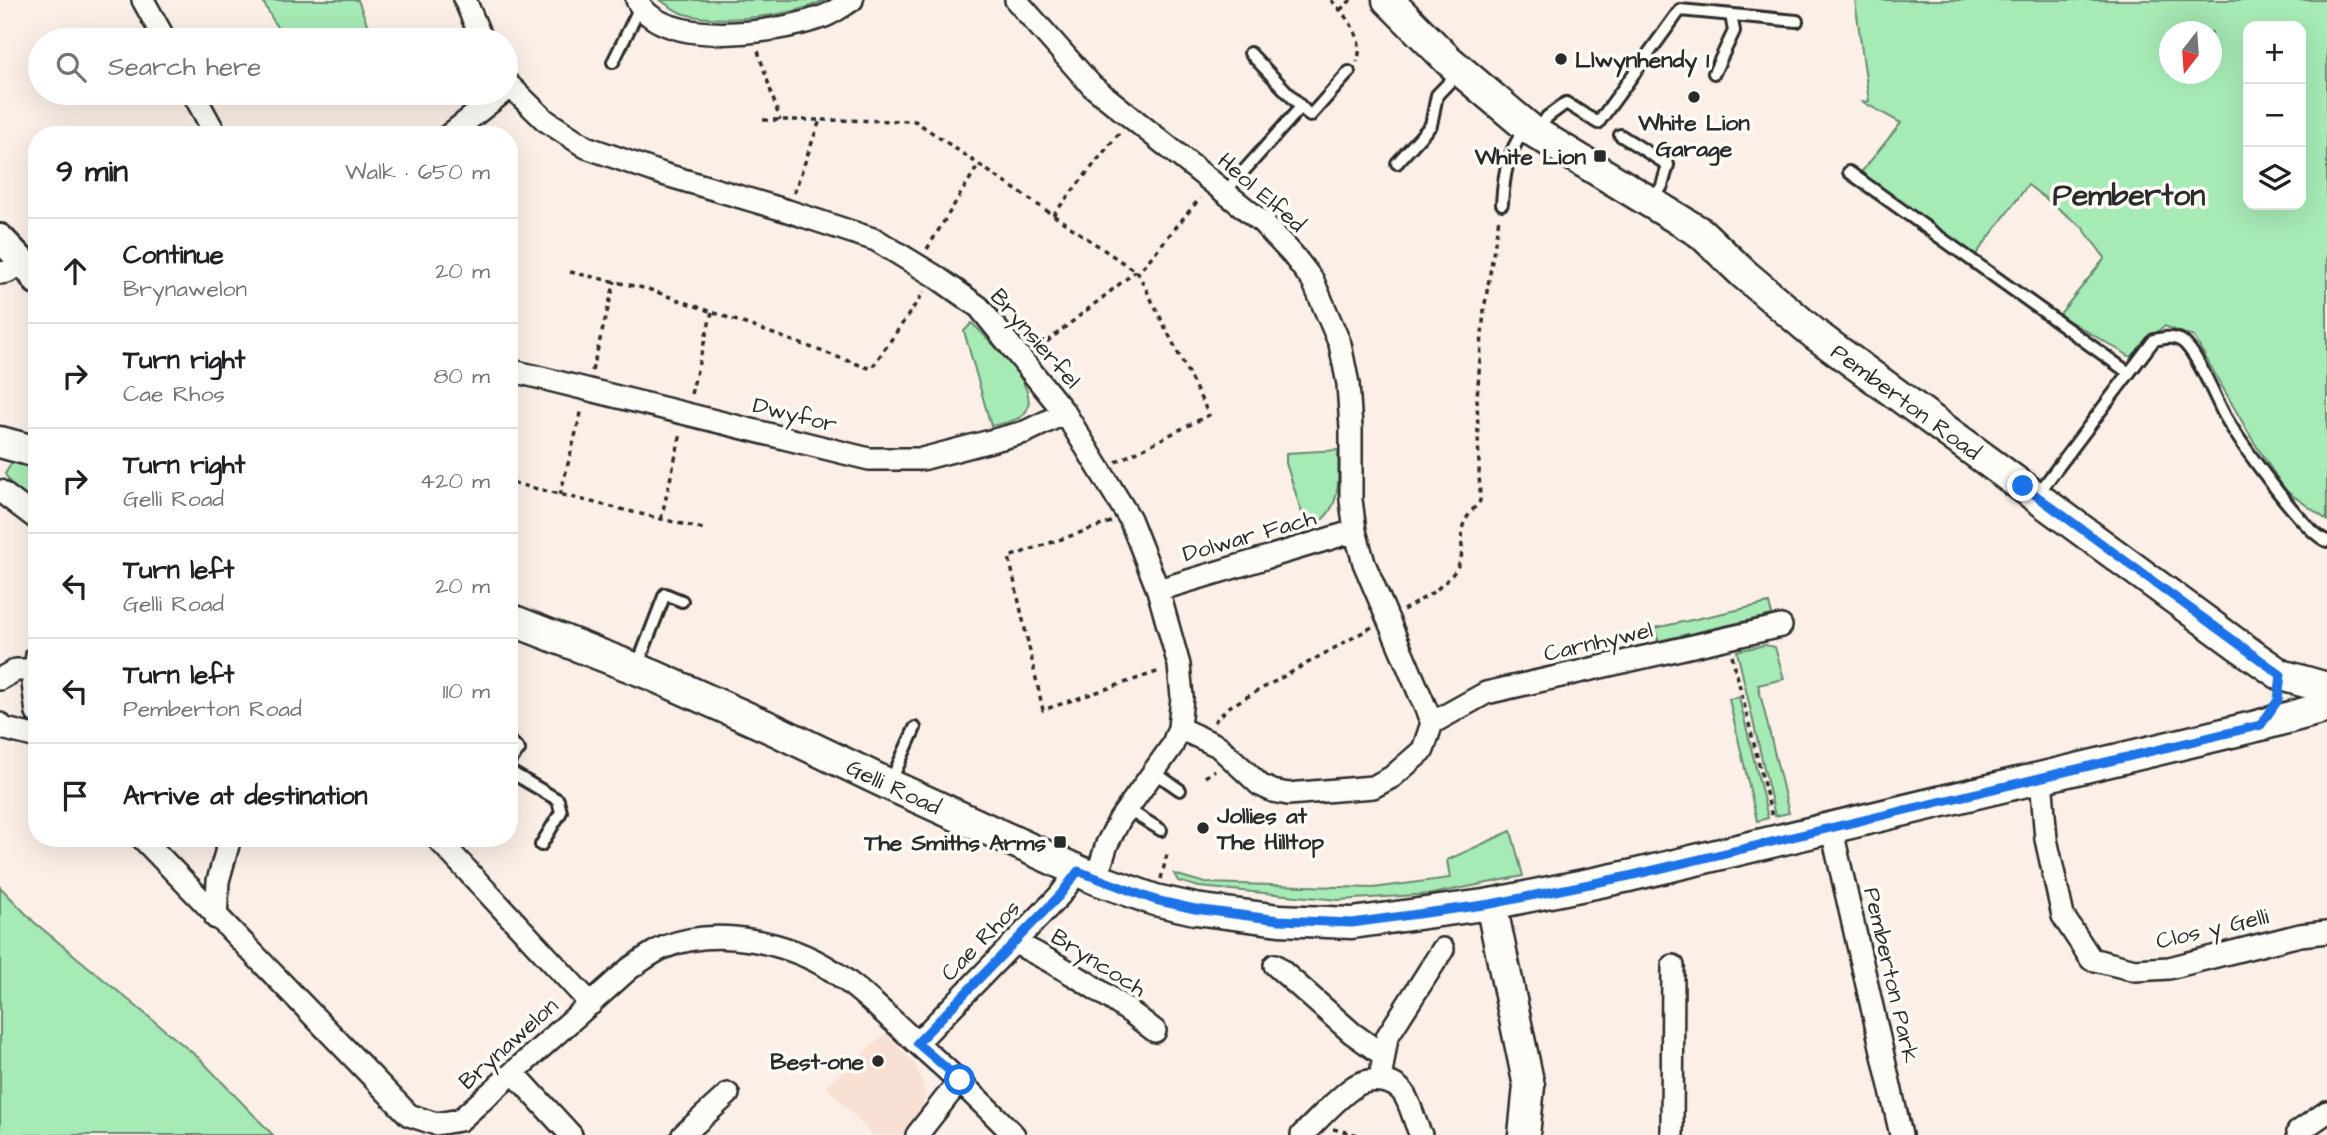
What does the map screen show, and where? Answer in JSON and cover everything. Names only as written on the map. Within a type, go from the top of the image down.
[{"type":"main road","name":"Pemberton Road","points":[[1388,0],[1461,71],[1532,130],[1701,233],[1744,274],[1816,335],[2281,675]]},
{"type":"main road","points":[[0,442],[28,450]]},
{"type":"main road","name":"Gelli Road","points":[[518,623],[636,669],[773,729],[1087,875],[1168,903],[1279,920],[1352,923],[1491,904],[1629,876],[2327,707]]},
{"type":"main road","points":[[2261,725],[2278,700],[2281,675],[2327,688]]},
{"type":"main road","points":[[1491,904],[1529,1086],[1524,1135]]},
{"type":"street","points":[[143,0],[158,28]]},
{"type":"street","points":[[465,0],[477,28]]},
{"type":"street","points":[[638,4],[656,19],[678,30],[710,33],[752,32],[821,18],[852,0]]},
{"type":"street","name":"Heol Elfed","points":[[1016,0],[1093,86],[1262,222],[1313,281],[1340,344],[1349,395],[1351,500],[1355,531]]},
{"type":"street","name":"Brynsierfel","points":[[518,98],[586,147],[663,174],[876,240],[926,270],[979,307],[1065,413],[1128,516],[1158,590],[1179,665],[1182,697],[1179,728],[1172,746],[1127,809],[1087,875]]},
{"type":"street","points":[[200,105],[211,126]]},
{"type":"street","points":[[460,126],[485,105]]},
{"type":"street","points":[[0,238],[20,272]]},
{"type":"street","name":"Dwyfor","points":[[518,372],[869,459],[922,459],[1025,432],[1065,413]]},
{"type":"street","points":[[0,491],[28,512]]},
{"type":"street","points":[[1179,728],[1218,746],[1261,785],[1288,794],[1373,787],[1392,777],[1423,750],[1432,723],[1364,562],[1355,531]]},
{"type":"street","name":"Dolwar Fach","points":[[1158,590],[1355,531]]},
{"type":"street","name":"Carnhywel","points":[[1432,723],[1486,693],[1781,626]]},
{"type":"street","points":[[0,679],[28,665]]},
{"type":"street","points":[[0,724],[2,728],[28,735]]},
{"type":"street","name":"Clos y Gelli","points":[[2041,778],[2046,839],[2063,916],[2091,959],[2135,970],[2169,968],[2300,934],[2327,932]]},
{"type":"street","name":"Pemberton Park","points":[[1832,827],[1901,1135]]},
{"type":"street","name":"Brynawelon","points":[[150,847],[409,1115],[436,1124],[460,1120],[629,970],[665,947],[693,939],[734,939],[766,944],[812,959],[834,972],[869,1000],[960,1080]]},
{"type":"street","points":[[216,918],[218,881],[227,847]]},
{"type":"street","points":[[446,847],[591,1004]]},
{"type":"street","name":"Cae Rhos","points":[[917,1043],[1060,895],[1087,875]]},
{"type":"street","name":"Bryncoch","points":[[1014,942],[1061,966],[1155,1031]]},
{"type":"street","points":[[1380,1080],[1387,1037],[1443,949]]},
{"type":"street","points":[[1275,965],[1352,1033],[1383,1055]]},
{"type":"street","points":[[1672,1135],[1673,966]]},
{"type":"street","points":[[514,1073],[571,1135]]},
{"type":"street","points":[[917,1135],[960,1080],[1014,1135]]},
{"type":"street","points":[[1302,1135],[1355,1086],[1380,1080],[1395,1085],[1404,1093],[1421,1135]]},
{"type":"street","points":[[683,1135],[729,1094]]},
{"type":"street","points":[[2298,1132],[2327,1112]]},
{"type":"lane","points":[[613,62],[638,4]]},
{"type":"lane","points":[[1502,204],[1505,168],[1513,146],[1566,103],[1598,122],[1680,10],[1797,21]]},
{"type":"lane","points":[[1714,73],[1734,31],[1731,15]]},
{"type":"lane","points":[[1250,53],[1310,116],[1349,72]]},
{"type":"lane","points":[[1397,163],[1431,125],[1437,95],[1461,71]]},
{"type":"lane","points":[[1218,188],[1301,107]]},
{"type":"lane","points":[[1620,135],[1668,164],[1662,186],[1652,203]]},
{"type":"lane","points":[[1849,172],[2129,373]]},
{"type":"lane","points":[[2036,496],[2154,340],[2168,337],[2182,340],[2196,359],[2234,430],[2301,521],[2320,539],[2327,541]]},
{"type":"lane","points":[[636,669],[665,594],[682,601]]},
{"type":"lane","points":[[890,785],[915,728]]},
{"type":"lane","points":[[1154,772],[1180,790]]},
{"type":"lane","points":[[518,776],[558,800],[561,812],[541,845]]},
{"type":"lane","points":[[1127,809],[1160,830]]},
{"type":"path","points":[[1331,0],[1355,29],[1359,44],[1359,56],[1349,72]]},
{"type":"path","points":[[1340,10],[1351,0]]},
{"type":"path","points":[[752,32],[780,120]]},
{"type":"path","points":[[1053,215],[1132,118]]},
{"type":"path","points":[[763,120],[915,121],[1137,272],[1209,415],[1100,470]]},
{"type":"path","points":[[788,211],[820,120]]},
{"type":"path","points":[[570,272],[648,289],[871,369],[926,270],[979,164]]},
{"type":"path","points":[[1024,360],[1137,272],[1218,188]]},
{"type":"path","points":[[1200,736],[1229,708],[1427,596],[1449,578],[1461,560],[1462,529],[1480,501],[1476,397],[1484,310],[1502,204]]},
{"type":"path","points":[[560,495],[615,281]]},
{"type":"path","points":[[661,519],[712,312]]},
{"type":"path","points":[[518,484],[707,530]]},
{"type":"path","points":[[1128,516],[1009,557],[1043,710],[1179,665]]},
{"type":"path","points":[[1728,638],[1777,840]]},
{"type":"shaded area","points":[[886,1033],[917,1067],[925,1096],[920,1114],[902,1135],[872,1135],[826,1086]]},
{"type":"green space","points":[[262,0],[358,0],[368,28],[277,28]]},
{"type":"green space","points":[[660,0],[825,0],[775,15],[717,18],[684,14]]},
{"type":"green space","points":[[1855,0],[2327,0],[2327,520],[2285,490],[2252,439],[2194,337],[2164,326],[2131,357],[2059,315],[2105,258],[2082,227],[2028,185],[1974,257],[1859,175],[1901,123],[1863,102],[1869,101]]},
{"type":"green space","points":[[972,323],[1013,367],[1028,394],[1028,406],[1022,416],[1015,420],[991,426],[964,331]]},
{"type":"green space","points":[[1338,450],[1338,486],[1333,506],[1327,515],[1307,529],[1286,463],[1286,453]]},
{"type":"green space","points":[[28,461],[28,498],[13,487],[5,474],[11,464]]},
{"type":"green space","points":[[1769,603],[1772,615],[1658,641],[1655,628]]},
{"type":"green space","points":[[1765,645],[1775,647],[1784,679],[1758,685],[1789,813],[1775,816],[1737,651]]},
{"type":"green space","points":[[1739,697],[1768,818],[1757,821],[1729,699]]},
{"type":"green space","points":[[1511,831],[1523,876],[1432,894],[1339,900],[1199,887],[1178,881],[1174,874],[1205,883],[1373,888],[1450,878],[1447,860]]},
{"type":"green space","points":[[0,887],[34,922],[200,1059],[273,1135],[0,1135]]},
{"type":"place","name":"Llwynhendy 1","points":[[1561,59]]},
{"type":"place","name":"White Lion Garage","points":[[1694,97]]},
{"type":"place","name":"White Lion","points":[[1600,156]]},
{"type":"place","name":"Jollies at The Hilltop","points":[[1203,828]]},
{"type":"place","name":"The Smiths Arms","points":[[1060,842]]},
{"type":"place","name":"Best-one","points":[[878,1061]]},
{"type":"district","name":"Pemberton","points":[[2129,195]]},
{"type":"route","points":[[960,1080],[917,1043],[1060,895],[1078,871],[1155,900],[1195,909],[1279,920],[1352,923],[1491,904],[1629,876],[2261,725],[2278,700],[2281,675],[2023,486]]}]
